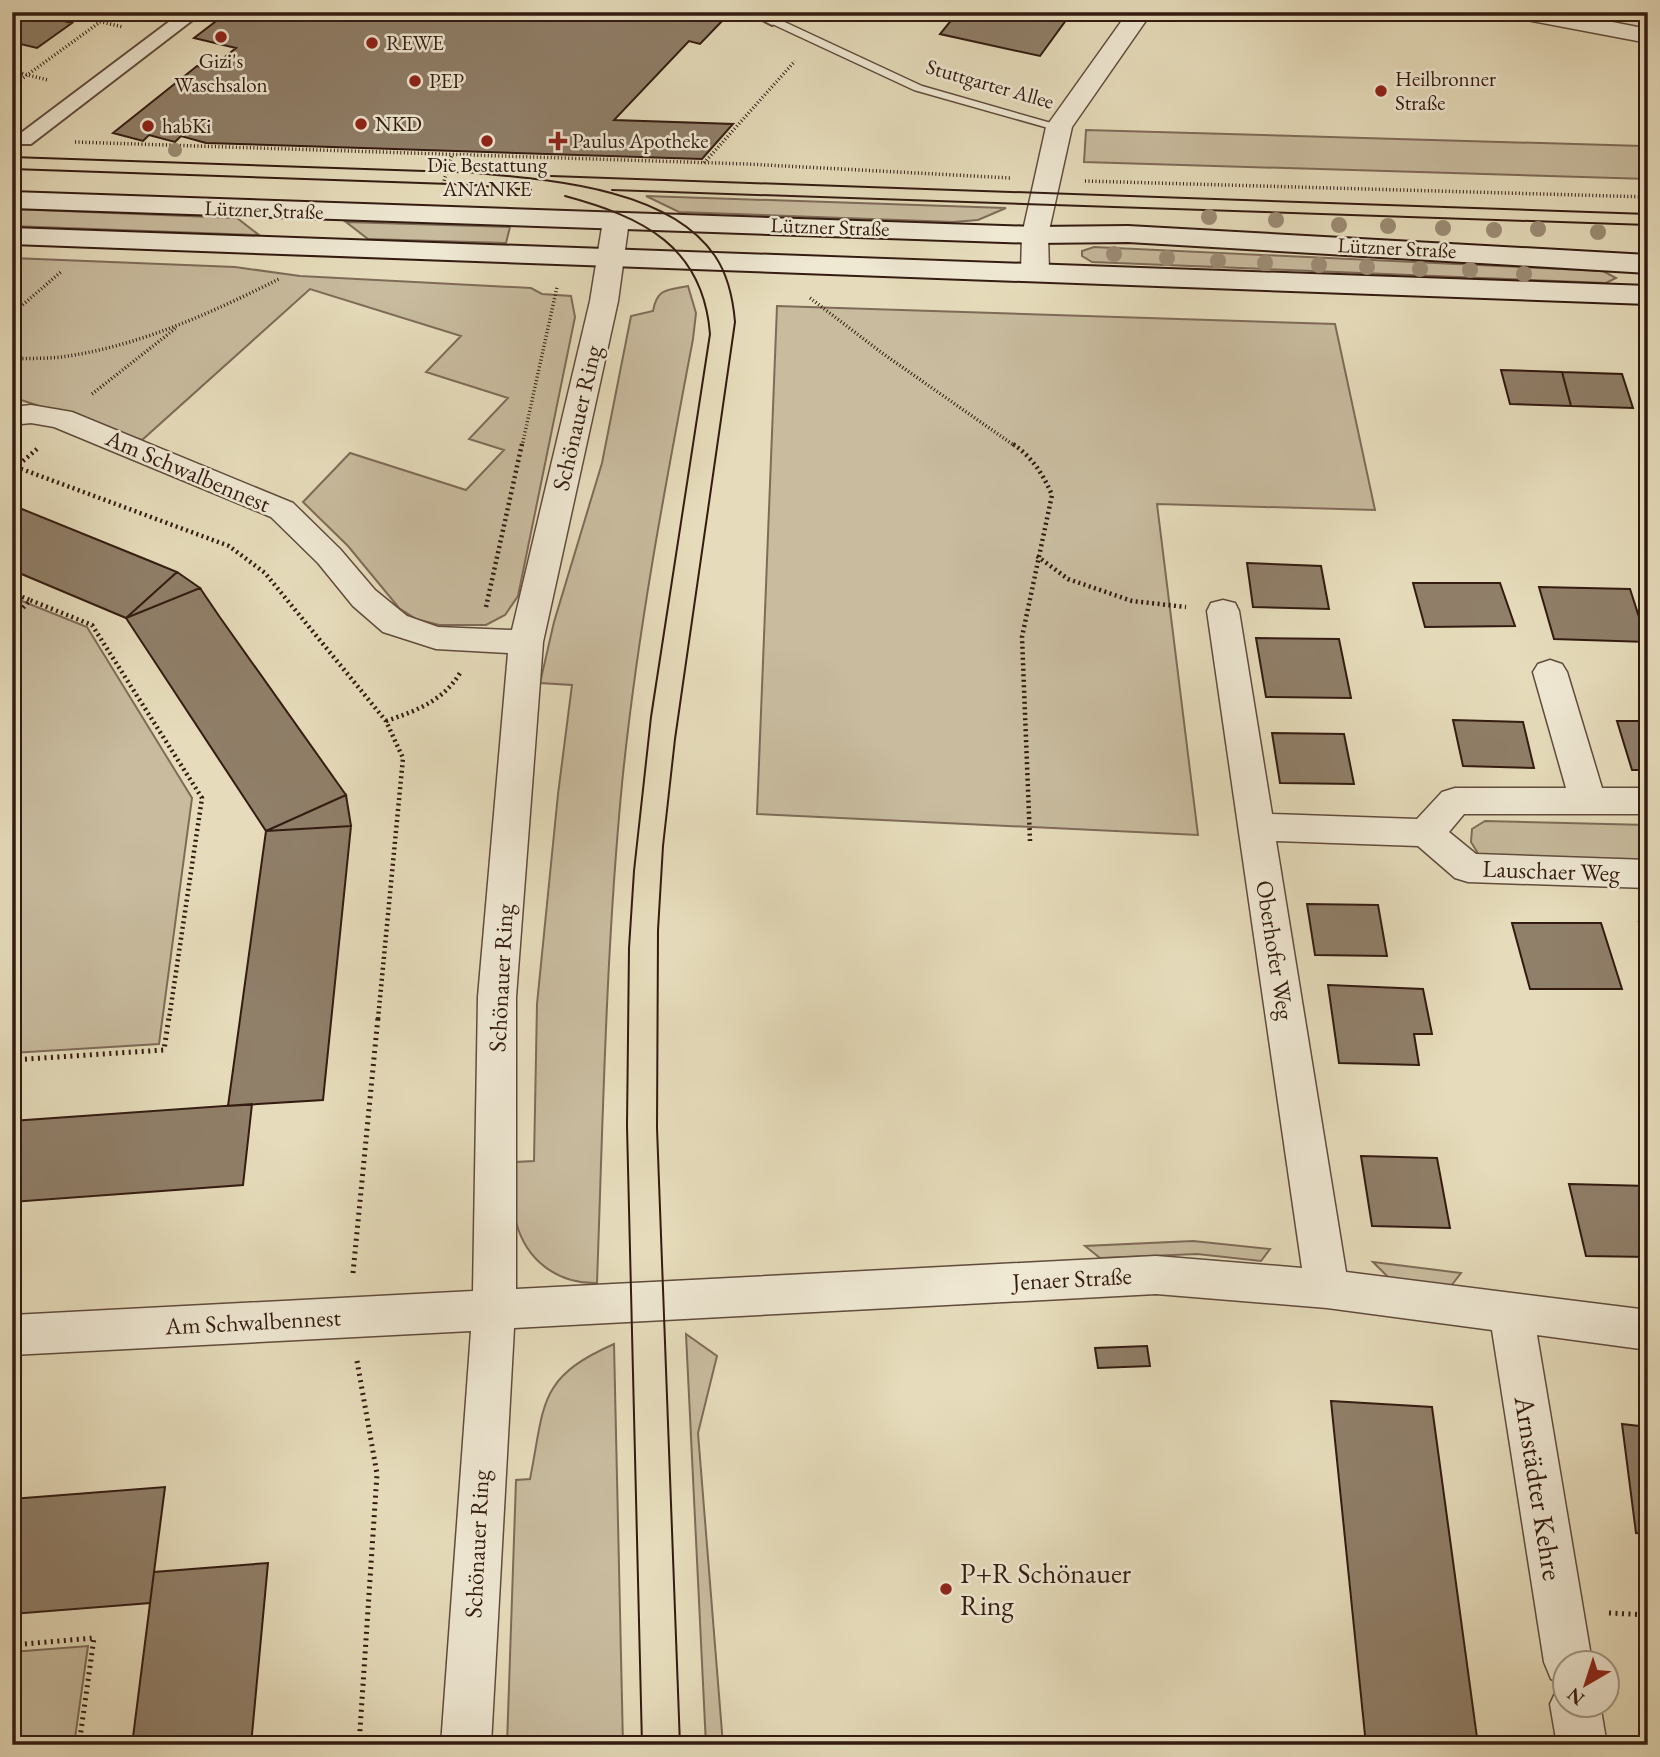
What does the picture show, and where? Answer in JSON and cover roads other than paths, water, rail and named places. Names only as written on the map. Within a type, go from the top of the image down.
[{"type":"main road","name":"Lützner Straße","points":[[12,200],[1035,235],[1142,235],[1648,264]]},
{"type":"main road","name":"Lützner Straße","points":[[12,236],[1648,295]]},
{"type":"street","points":[[24,140],[194,12]]},
{"type":"street","points":[[1035,272],[1035,235],[1059,127],[1140,12]]},
{"type":"street","points":[[1522,12],[1648,35]]},
{"type":"street","name":"Schönauer Ring","points":[[466,1745],[483,1455],[495,1308],[497,997],[526,642],[604,301],[617,221]]},
{"type":"street","name":"Am Schwalbennest","points":[[12,416],[31,414],[65,420],[282,510],[329,556],[365,598],[395,624],[436,638],[526,642]]},
{"type":"street","name":"Oberhofer Weg","points":[[1223,611],[1327,1289]]},
{"type":"street","points":[[1550,672],[1588,801]]},
{"type":"street","points":[[1256,827],[1426,833],[1455,801],[1648,801]]},
{"type":"street","name":"Lauschaer Weg","points":[[1426,833],[1468,869],[1648,874]]},
{"type":"street","name":"Jenaer Straße","points":[[495,1308],[1156,1275],[1327,1289],[1648,1330]]},
{"type":"street","name":"Am Schwalbennest","points":[[12,1335],[495,1308]]},
{"type":"street","name":"Arnstädter Kehre","points":[[1511,1312],[1565,1648]]},
{"type":"street","points":[[1577,1718],[1582,1745]]},
{"type":"lane","name":"Stuttgarter Allee","points":[[764,16],[918,88],[1059,127]]},
{"type":"tram line","points":[[12,157],[484,173]]},
{"type":"tram line","points":[[12,169],[479,185]]},
{"type":"tram line","points":[[476,173],[572,184],[639,202],[669,215],[695,233],[720,263],[727,279],[734,313],[735,322],[675,739],[663,846],[658,930],[657,1128],[680,1745]]},
{"type":"tram line","points":[[551,176],[1648,214]]},
{"type":"tram line","points":[[472,185],[531,190]]},
{"type":"tram line","points":[[612,190],[1648,225]]},
{"type":"tram line","points":[[565,196],[620,214],[664,240],[682,257],[695,278],[705,304],[710,334],[651,717],[634,871],[629,948],[627,1126],[642,1745]]},
{"type":"place","name":"Gizi's Waschsalon","points":[[221,37]]},
{"type":"place","name":"REWE","points":[[372,43]]},
{"type":"place","name":"PEP","points":[[415,81]]},
{"type":"place","name":"Heilbronner Straße","points":[[1381,91]]},
{"type":"place","name":"NKD","points":[[361,124]]},
{"type":"place","name":"habKi","points":[[148,126]]},
{"type":"place","name":"Die Bestattung ANANKE","points":[[487,141]]},
{"type":"place","name":"Paulus Apotheke","points":[[558,141]]},
{"type":"place","name":"P+R Schönauer Ring","points":[[946,1589]]}]
